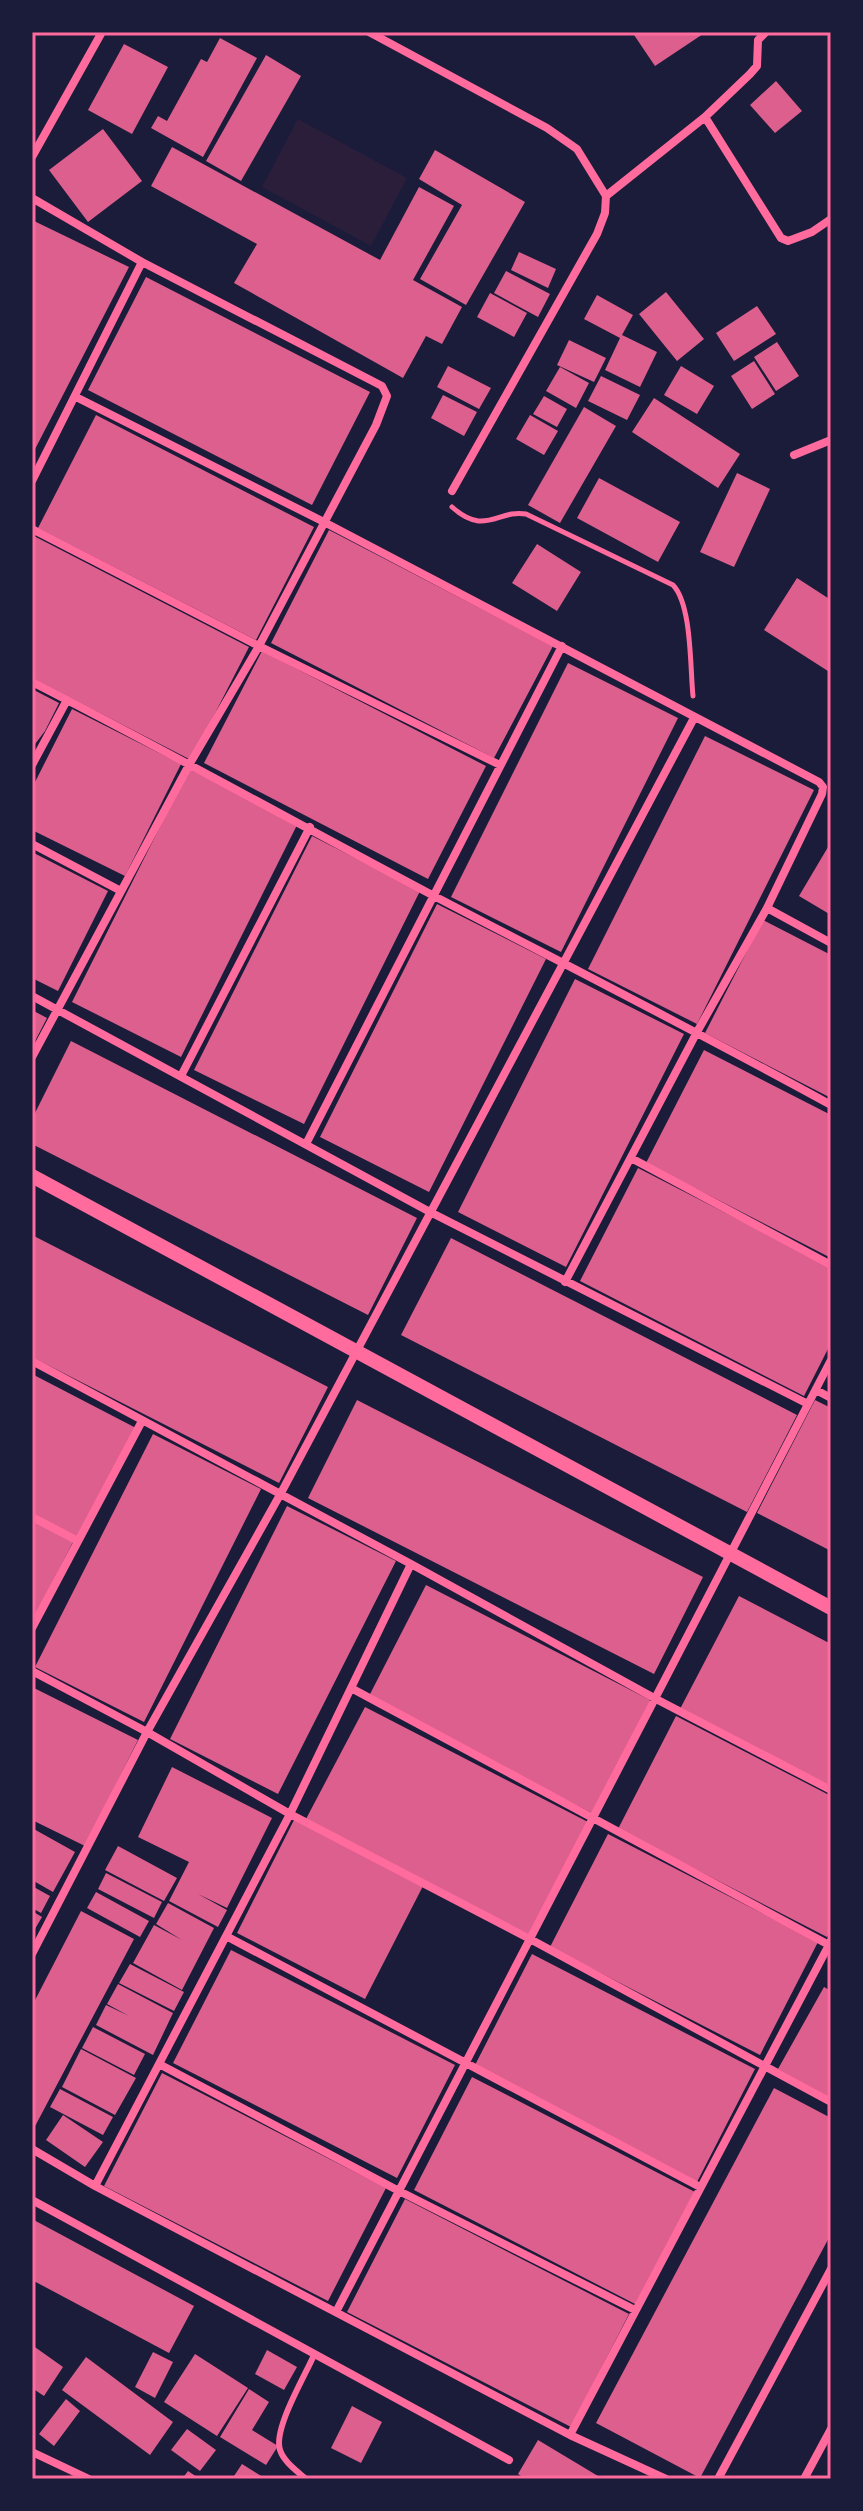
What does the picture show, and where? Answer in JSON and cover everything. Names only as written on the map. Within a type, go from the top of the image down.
[{"type":"street","points":[[32,157],[102,32]]},
{"type":"street","points":[[369,32],[557,135],[577,149],[606,196],[605,213],[597,234],[452,491]]},
{"type":"street","points":[[606,196],[705,117],[757,66],[758,40],[766,32]]},
{"type":"street","points":[[705,117],[781,238],[788,241],[812,232],[831,219]]},
{"type":"street","points":[[32,198],[142,262],[382,386],[387,396],[380,417],[259,646],[189,765],[32,1057]]},
{"type":"street","points":[[32,481],[142,262]]},
{"type":"street","points":[[76,397],[562,646],[819,782],[823,787],[767,908],[697,1032],[565,1282]]},
{"type":"street","points":[[794,455],[831,440]]},
{"type":"street","points":[[32,529],[500,765]]},
{"type":"street","points":[[306,1144],[562,646]]},
{"type":"street","points":[[32,682],[831,1105]]},
{"type":"street","points":[[32,765],[67,700]]},
{"type":"street","points":[[32,1954],[147,1732],[281,1493],[694,718]]},
{"type":"street","points":[[181,1076],[310,827]]},
{"type":"street","points":[[32,844],[121,891]]},
{"type":"street","points":[[767,908],[831,943]]},
{"type":"street","points":[[32,996],[430,1212],[808,1404]]},
{"type":"street","points":[[631,1158],[831,1265]]},
{"type":"street","points":[[32,1176],[831,1608]]},
{"type":"street","points":[[336,2312],[831,1360]]},
{"type":"street","points":[[32,1361],[281,1493],[656,1699],[831,1790]]},
{"type":"street","points":[[816,1390],[831,1398]]},
{"type":"street","points":[[32,1628],[142,1421]]},
{"type":"street","points":[[32,1517],[78,1541]]},
{"type":"street","points":[[95,2186],[290,1814],[411,1564]]},
{"type":"street","points":[[32,1671],[290,1814],[530,1939],[831,2102]]},
{"type":"street","points":[[351,1688],[830,1943],[570,2435]]},
{"type":"street","points":[[226,1936],[700,2187]]},
{"type":"street","points":[[159,2064],[399,2191],[635,2310]]},
{"type":"street","points":[[32,2149],[95,2186],[570,2435],[666,2479]]},
{"type":"street","points":[[32,2200],[509,2460]]},
{"type":"street","points":[[718,2479],[831,2269]]},
{"type":"street","points":[[804,2479],[831,2429]]},
{"type":"street","points":[[32,2452],[89,2479]]},
{"type":"lane","points":[[306,2479],[282,2455],[279,2438],[314,2355]]},
{"type":"path","points":[[452,491],[450,502],[461,514],[489,522],[512,513],[526,514],[673,585],[680,593],[687,622],[694,718]]},
{"type":"shaded area","points":[[298,119],[407,178],[371,246],[262,187]]},
{"type":"building","points":[[632,32],[706,32],[655,66]]},
{"type":"building","points":[[220,38],[257,58],[203,157],[151,128],[158,116],[167,121],[201,59],[207,62]]},
{"type":"building","points":[[124,44],[168,67],[132,134],[88,110]]},
{"type":"building","points":[[266,55],[301,76],[241,181],[206,161]]},
{"type":"building","points":[[776,81],[802,111],[775,133],[750,105]]},
{"type":"building","points":[[103,129],[142,181],[88,222],[49,170]]},
{"type":"building","points":[[172,147],[380,260],[419,187],[454,206],[413,280],[462,307],[442,344],[426,336],[403,378],[234,283],[257,244],[151,186]]},
{"type":"building","points":[[435,150],[525,202],[466,305],[420,279],[462,205],[419,179]]},
{"type":"building","points":[[32,220],[129,267],[32,455]]},
{"type":"building","points":[[519,252],[556,269],[548,288],[511,270]]},
{"type":"building","points":[[506,271],[550,294],[538,317],[494,293]]},
{"type":"building","points":[[146,277],[370,392],[312,505],[88,390]]},
{"type":"building","points":[[666,292],[704,339],[677,361],[639,314]]},
{"type":"building","points":[[490,293],[527,313],[514,337],[477,317]]},
{"type":"building","points":[[597,295],[633,315],[622,335],[657,352],[640,387],[605,370],[620,338],[584,319]]},
{"type":"building","points":[[757,306],[776,334],[734,361],[716,333]]},
{"type":"building","points":[[569,340],[606,358],[594,382],[557,365]]},
{"type":"building","points":[[777,342],[799,376],[776,391],[754,357]]},
{"type":"building","points":[[754,361],[775,394],[752,409],[731,376]]},
{"type":"building","points":[[448,366],[491,388],[479,409],[437,387]]},
{"type":"building","points":[[681,366],[714,386],[697,414],[664,395]]},
{"type":"building","points":[[560,367],[589,383],[576,408],[546,391]]},
{"type":"building","points":[[601,376],[640,395],[627,420],[588,401]]},
{"type":"building","points":[[443,395],[477,412],[464,436],[431,418]]},
{"type":"building","points":[[544,396],[567,409],[557,427],[533,414]]},
{"type":"building","points":[[654,398],[740,454],[718,488],[632,432]]},
{"type":"building","points":[[584,407],[616,426],[560,523],[528,505]]},
{"type":"building","points":[[96,415],[314,527],[256,640],[38,528]]},
{"type":"building","points":[[530,415],[558,431],[544,455],[516,439]]},
{"type":"building","points":[[737,473],[770,489],[734,567],[700,552]]},
{"type":"building","points":[[599,478],[680,522],[658,562],[577,518]]},
{"type":"building","points":[[329,530],[553,646],[494,758],[271,643]]},
{"type":"building","points":[[32,535],[249,647],[191,760],[32,678]]},
{"type":"building","points":[[537,544],[581,572],[557,611],[512,583]]},
{"type":"building","points":[[797,578],[831,600],[831,673],[764,630]]},
{"type":"building","points":[[262,651],[486,766],[428,879],[204,763]]},
{"type":"building","points":[[568,663],[678,718],[561,952],[451,897]]},
{"type":"building","points":[[32,689],[59,703],[45,731],[32,748]]},
{"type":"building","points":[[72,709],[181,764],[125,876],[32,830],[32,788]]},
{"type":"building","points":[[705,736],[814,790],[697,1024],[588,969]]},
{"type":"building","points":[[189,769],[298,823],[181,1057],[72,1002]]},
{"type":"building","points":[[312,836],[420,891],[304,1124],[194,1070]]},
{"type":"building","points":[[831,842],[831,915],[799,896]]},
{"type":"building","points":[[32,852],[108,891],[58,991],[32,978]]},
{"type":"building","points":[[437,904],[546,959],[429,1192],[320,1137]]},
{"type":"building","points":[[763,920],[831,955],[831,1098],[705,1033]]},
{"type":"building","points":[[575,979],[684,1034],[566,1267],[458,1212]]},
{"type":"building","points":[[32,1010],[47,1018],[32,1047]]},
{"type":"building","points":[[71,1041],[417,1218],[368,1315],[32,1144],[32,1119]]},
{"type":"building","points":[[704,1050],[831,1115],[831,1258],[646,1163]]},
{"type":"building","points":[[638,1168],[831,1267],[831,1343],[804,1396],[580,1281]]},
{"type":"building","points":[[32,1235],[328,1387],[279,1483],[32,1357]]},
{"type":"building","points":[[451,1238],[797,1415],[747,1512],[401,1335]]},
{"type":"building","points":[[32,1374],[136,1428],[78,1540],[32,1517]]},
{"type":"building","points":[[357,1400],[703,1577],[654,1674],[308,1498]]},
{"type":"building","points":[[815,1400],[831,1408],[831,1551],[757,1513]]},
{"type":"building","points":[[153,1434],[261,1489],[144,1722],[35,1667]]},
{"type":"building","points":[[287,1506],[396,1561],[278,1794],[170,1739]]},
{"type":"building","points":[[32,1519],[74,1540],[32,1622]]},
{"type":"building","points":[[426,1585],[650,1700],[592,1813],[368,1698]]},
{"type":"building","points":[[739,1596],[831,1644],[831,1786],[680,1709]]},
{"type":"building","points":[[32,1687],[138,1740],[85,1846],[32,1820]]},
{"type":"building","points":[[365,1707],[588,1822],[530,1935],[306,1819]]},
{"type":"building","points":[[676,1716],[831,1796],[831,1930],[827,1937],[618,1829]]},
{"type":"building","points":[[172,1767],[272,1818],[227,1908],[198,1894],[227,1910],[218,1927],[169,1901],[189,1862],[138,1837]]},
{"type":"building","points":[[294,1820],[423,1886],[365,1999],[237,1933]]},
{"type":"building","points":[[32,1828],[75,1852],[53,1892],[32,1880]]},
{"type":"building","points":[[608,1834],[818,1942],[760,2055],[550,1947]]},
{"type":"building","points":[[118,1846],[177,1878],[164,1901],[105,1870]]},
{"type":"building","points":[[106,1873],[162,1902],[154,1918],[98,1889]]},
{"type":"building","points":[[32,1886],[50,1896],[41,1913],[32,1908]]},
{"type":"building","points":[[96,1892],[149,1921],[140,1937],[87,1908]]},
{"type":"building","points":[[168,1903],[214,1928],[182,1990],[133,1963],[154,1925],[182,1940],[156,1924]]},
{"type":"building","points":[[32,1911],[42,1917],[32,1934]]},
{"type":"building","points":[[81,1911],[134,1939],[32,2132],[32,2006]]},
{"type":"building","points":[[231,1950],[455,2065],[397,2178],[173,2063]]},
{"type":"building","points":[[532,1954],[755,2069],[697,2182],[474,2067]]},
{"type":"building","points":[[130,1964],[184,1992],[174,2011],[119,1983]]},
{"type":"building","points":[[118,1984],[173,2013],[153,2055],[96,2025],[106,2005],[129,2016],[107,2004]]},
{"type":"building","points":[[824,1987],[831,1991],[831,2098],[778,2069]]},
{"type":"building","points":[[93,2027],[145,2054],[134,2075],[82,2048]]},
{"type":"building","points":[[81,2049],[136,2078],[115,2115],[62,2087]]},
{"type":"building","points":[[162,2073],[386,2188],[328,2301],[104,2186]]},
{"type":"building","points":[[472,2077],[695,2192],[637,2305],[414,2190]]},
{"type":"building","points":[[774,2088],[831,2118],[831,2234],[700,2478],[596,2423]]},
{"type":"building","points":[[60,2089],[113,2117],[103,2135],[50,2107]]},
{"type":"building","points":[[63,2115],[103,2142],[85,2167],[46,2140]]},
{"type":"building","points":[[405,2199],[629,2314],[571,2427],[347,2312]]},
{"type":"building","points":[[32,2219],[194,2306],[169,2353],[32,2280]]},
{"type":"building","points":[[32,2345],[63,2367],[44,2396],[32,2388]]},
{"type":"building","points":[[267,2350],[297,2367],[284,2390],[255,2374]]},
{"type":"building","points":[[153,2352],[173,2362],[155,2398],[135,2387]]},
{"type":"building","points":[[195,2354],[248,2388],[217,2436],[164,2402]]},
{"type":"building","points":[[86,2357],[173,2422],[150,2455],[62,2390]]},
{"type":"building","points":[[249,2389],[269,2402],[252,2430],[278,2446],[266,2465],[220,2437]]},
{"type":"building","points":[[66,2399],[80,2411],[54,2446],[39,2434]]},
{"type":"building","points":[[352,2406],[382,2422],[361,2463],[331,2448]]},
{"type":"building","points":[[187,2429],[216,2450],[200,2471],[171,2450]]},
{"type":"building","points":[[538,2440],[603,2479],[526,2479],[518,2474]]},
{"type":"building","points":[[242,2464],[266,2479],[232,2479]]},
{"type":"building","points":[[188,2471],[200,2479],[182,2479]]}]
